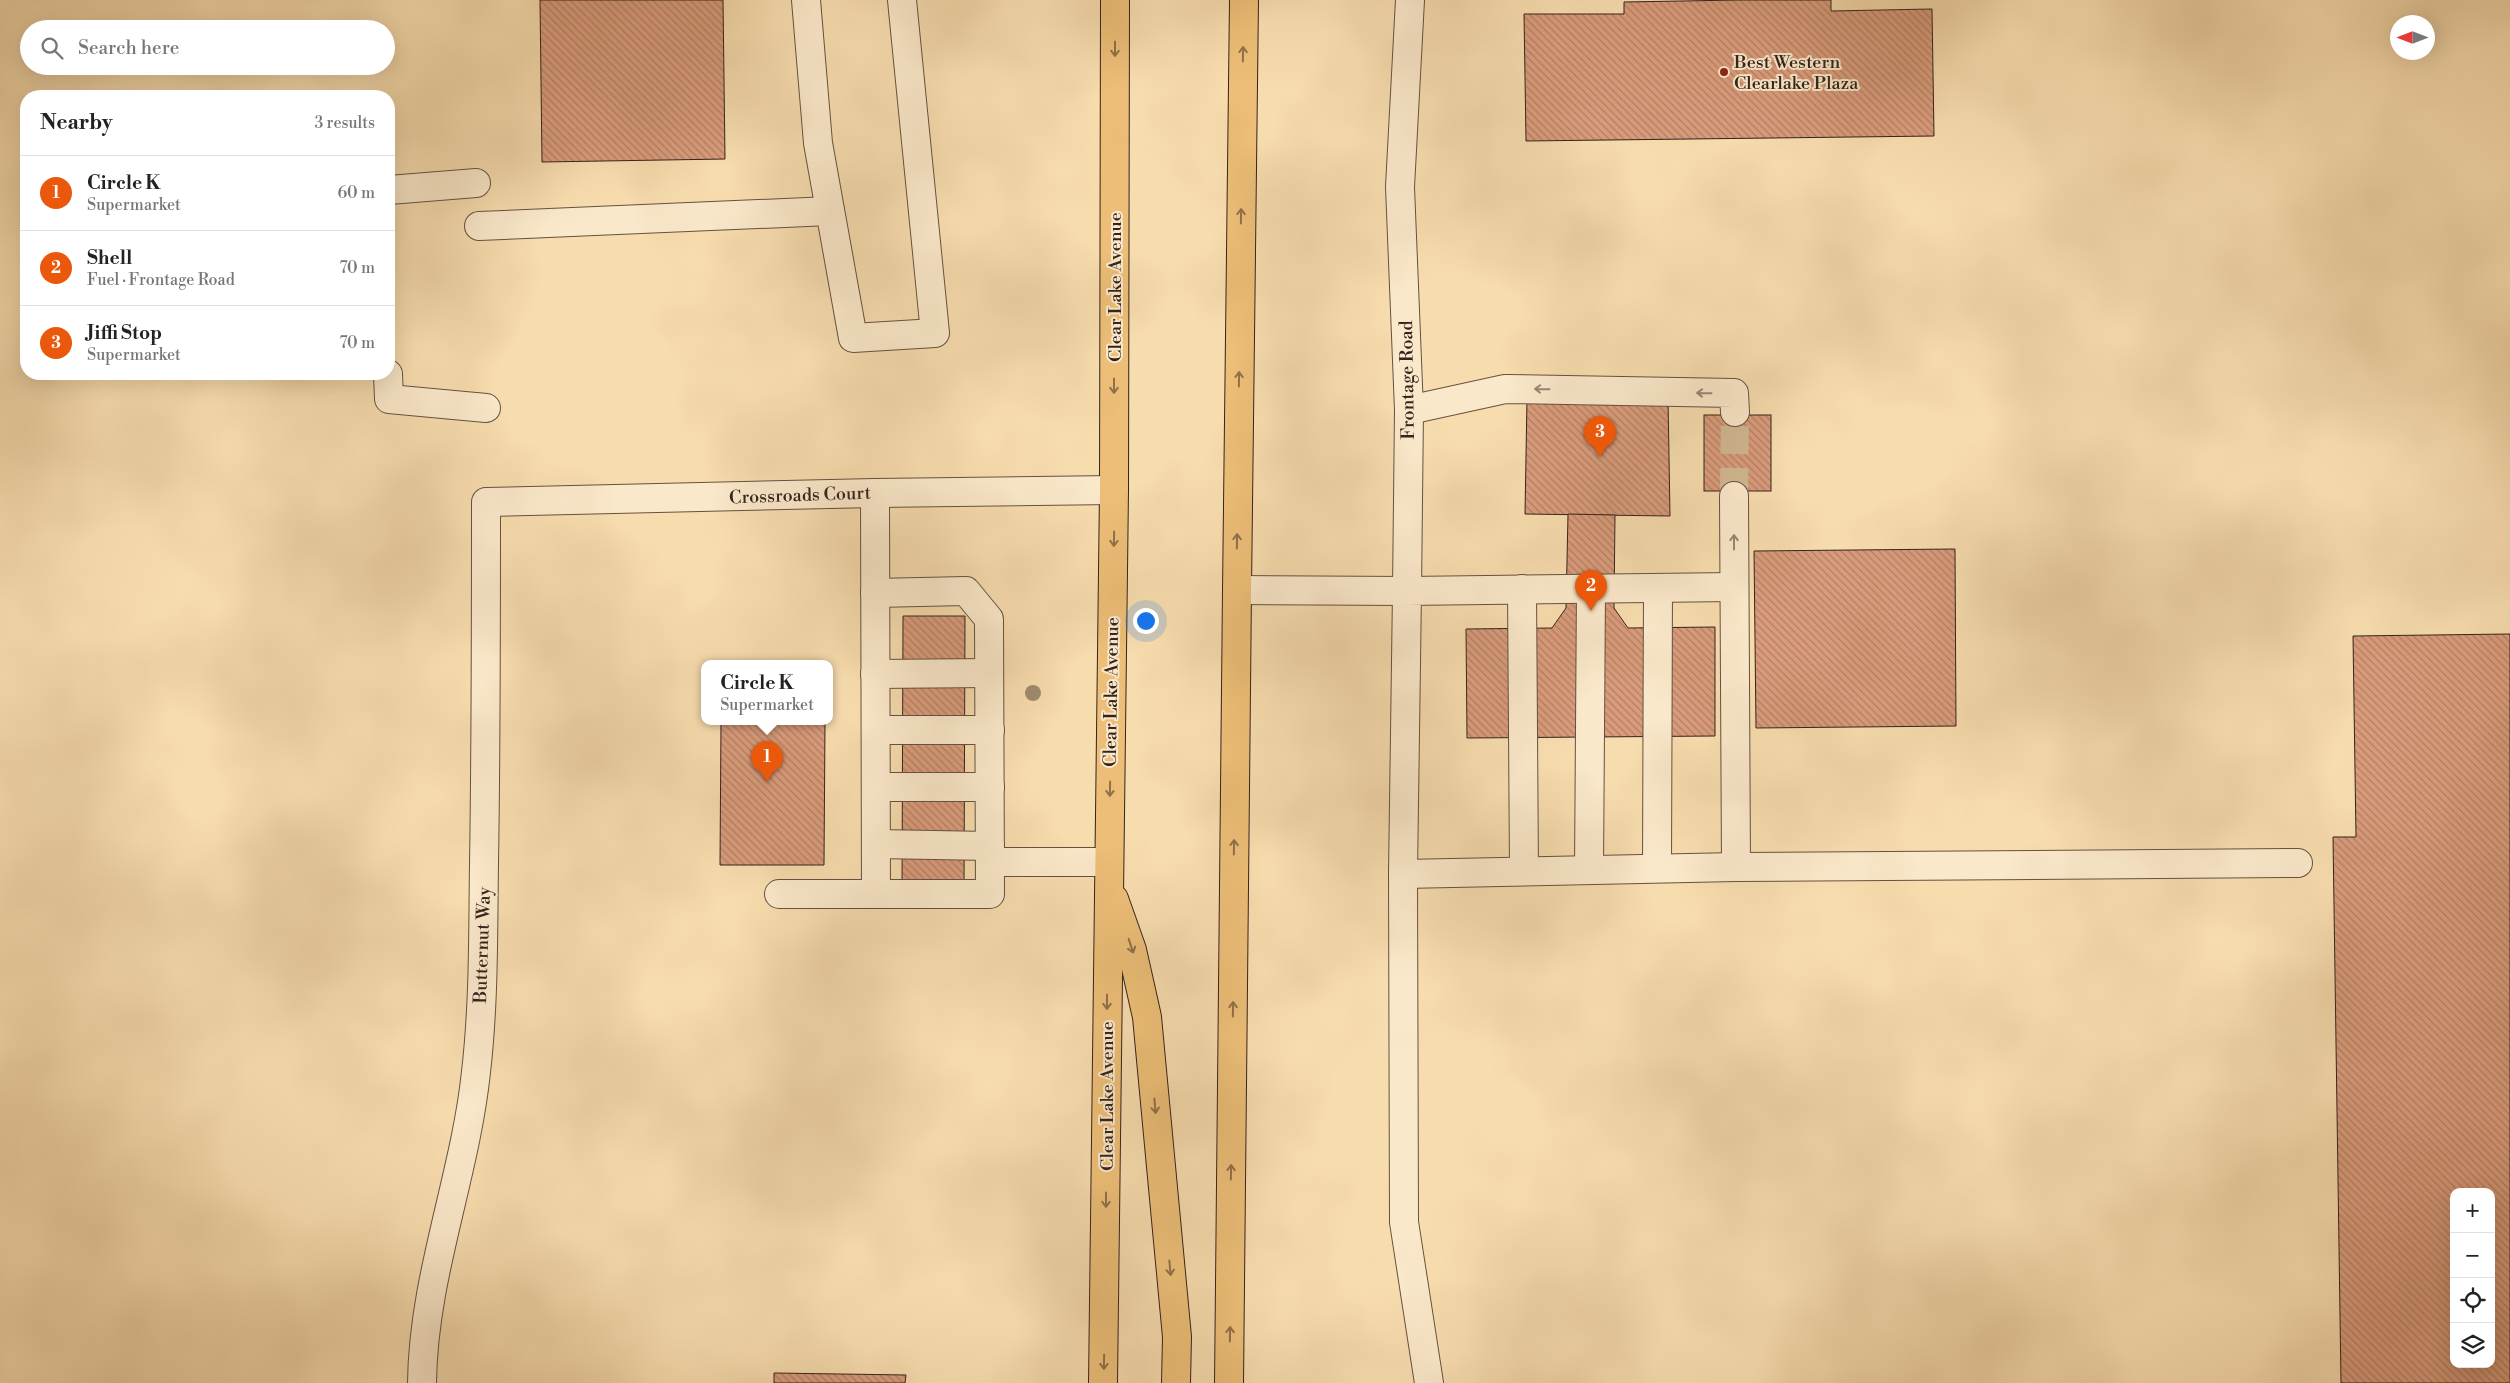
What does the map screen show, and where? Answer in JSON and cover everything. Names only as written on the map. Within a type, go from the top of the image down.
[{"type":"main road","name":"Clear Lake Avenue","points":[[1103,1383],[1114,490],[1115,0]]},
{"type":"main road","points":[[1229,1383],[1244,0]]},
{"type":"main road","points":[[1108,873],[1132,950],[1147,1017],[1177,1337],[1176,1383]]},
{"type":"street","points":[[806,0],[818,143],[853,338],[934,333],[902,0]]},
{"type":"street","name":"Frontage Road","points":[[1410,0],[1400,187],[1409,410],[1403,874],[1404,1222],[1429,1383]]},
{"type":"street","points":[[395,190],[476,183]]},
{"type":"street","points":[[479,226],[830,211]]},
{"type":"street","points":[[388,380],[389,399],[486,408]]},
{"type":"street","points":[[1409,410],[1505,389],[1734,393],[1735,412]]},
{"type":"street","name":"Crossroads Court","points":[[486,502],[875,493],[1114,490]]},
{"type":"street","points":[[875,493],[876,894]]},
{"type":"street","points":[[1734,496],[1736,867]]},
{"type":"street","name":"Butternut Way","points":[[422,1383],[423,1356],[431,1291],[455,1186],[476,1073],[483,947],[486,502]]},
{"type":"street","points":[[1237,590],[1734,587]]},
{"type":"street","points":[[1657,868],[1658,588]]},
{"type":"street","points":[[1522,589],[1524,871]]},
{"type":"street","points":[[1589,870],[1591,589]]},
{"type":"street","points":[[779,894],[990,894],[989,619],[966,591],[875,593]]},
{"type":"street","points":[[875,674],[989,673]]},
{"type":"street","points":[[876,730],[990,730]]},
{"type":"street","points":[[876,787],[990,787]]},
{"type":"street","points":[[876,844],[990,854],[1108,873]]},
{"type":"street","points":[[1403,874],[1736,867],[2298,863]]},
{"type":"building","points":[[540,0],[723,0],[725,159],[542,162]]},
{"type":"building","points":[[1831,0],[1831,11],[1932,9],[1934,136],[1526,141],[1524,14],[1624,14],[1624,2]]},
{"type":"building","points":[[1668,398],[1670,516],[1525,514],[1527,399]]},
{"type":"building","points":[[1704,415],[1771,415],[1771,491],[1704,491]]},
{"type":"building","points":[[1568,514],[1615,515],[1614,608],[1628,628],[1715,627],[1715,736],[1467,738],[1466,629],[1552,628],[1566,608]]},
{"type":"building","points":[[1955,549],[1956,726],[1756,728],[1754,551]]},
{"type":"building","points":[[903,616],[965,616],[964,895],[902,895]]},
{"type":"building","points":[[2510,634],[2510,1383],[2341,1383],[2333,837],[2356,837],[2353,636]]},
{"type":"building","points":[[721,725],[825,725],[824,865],[720,865]]},
{"type":"building","points":[[774,1373],[906,1375],[905,1383],[774,1383]]},
{"type":"tunnel","points":[[1734,496],[1735,412]]},
{"type":"place","name":"Best Western Clearlake Plaza","points":[[1724,72]]},
{"type":"place","name":"Jiffi Stop","points":[[1600,457]]},
{"type":"place","name":"Shell","points":[[1591,611]]},
{"type":"place","name":"Circle K","points":[[767,782]]}]
